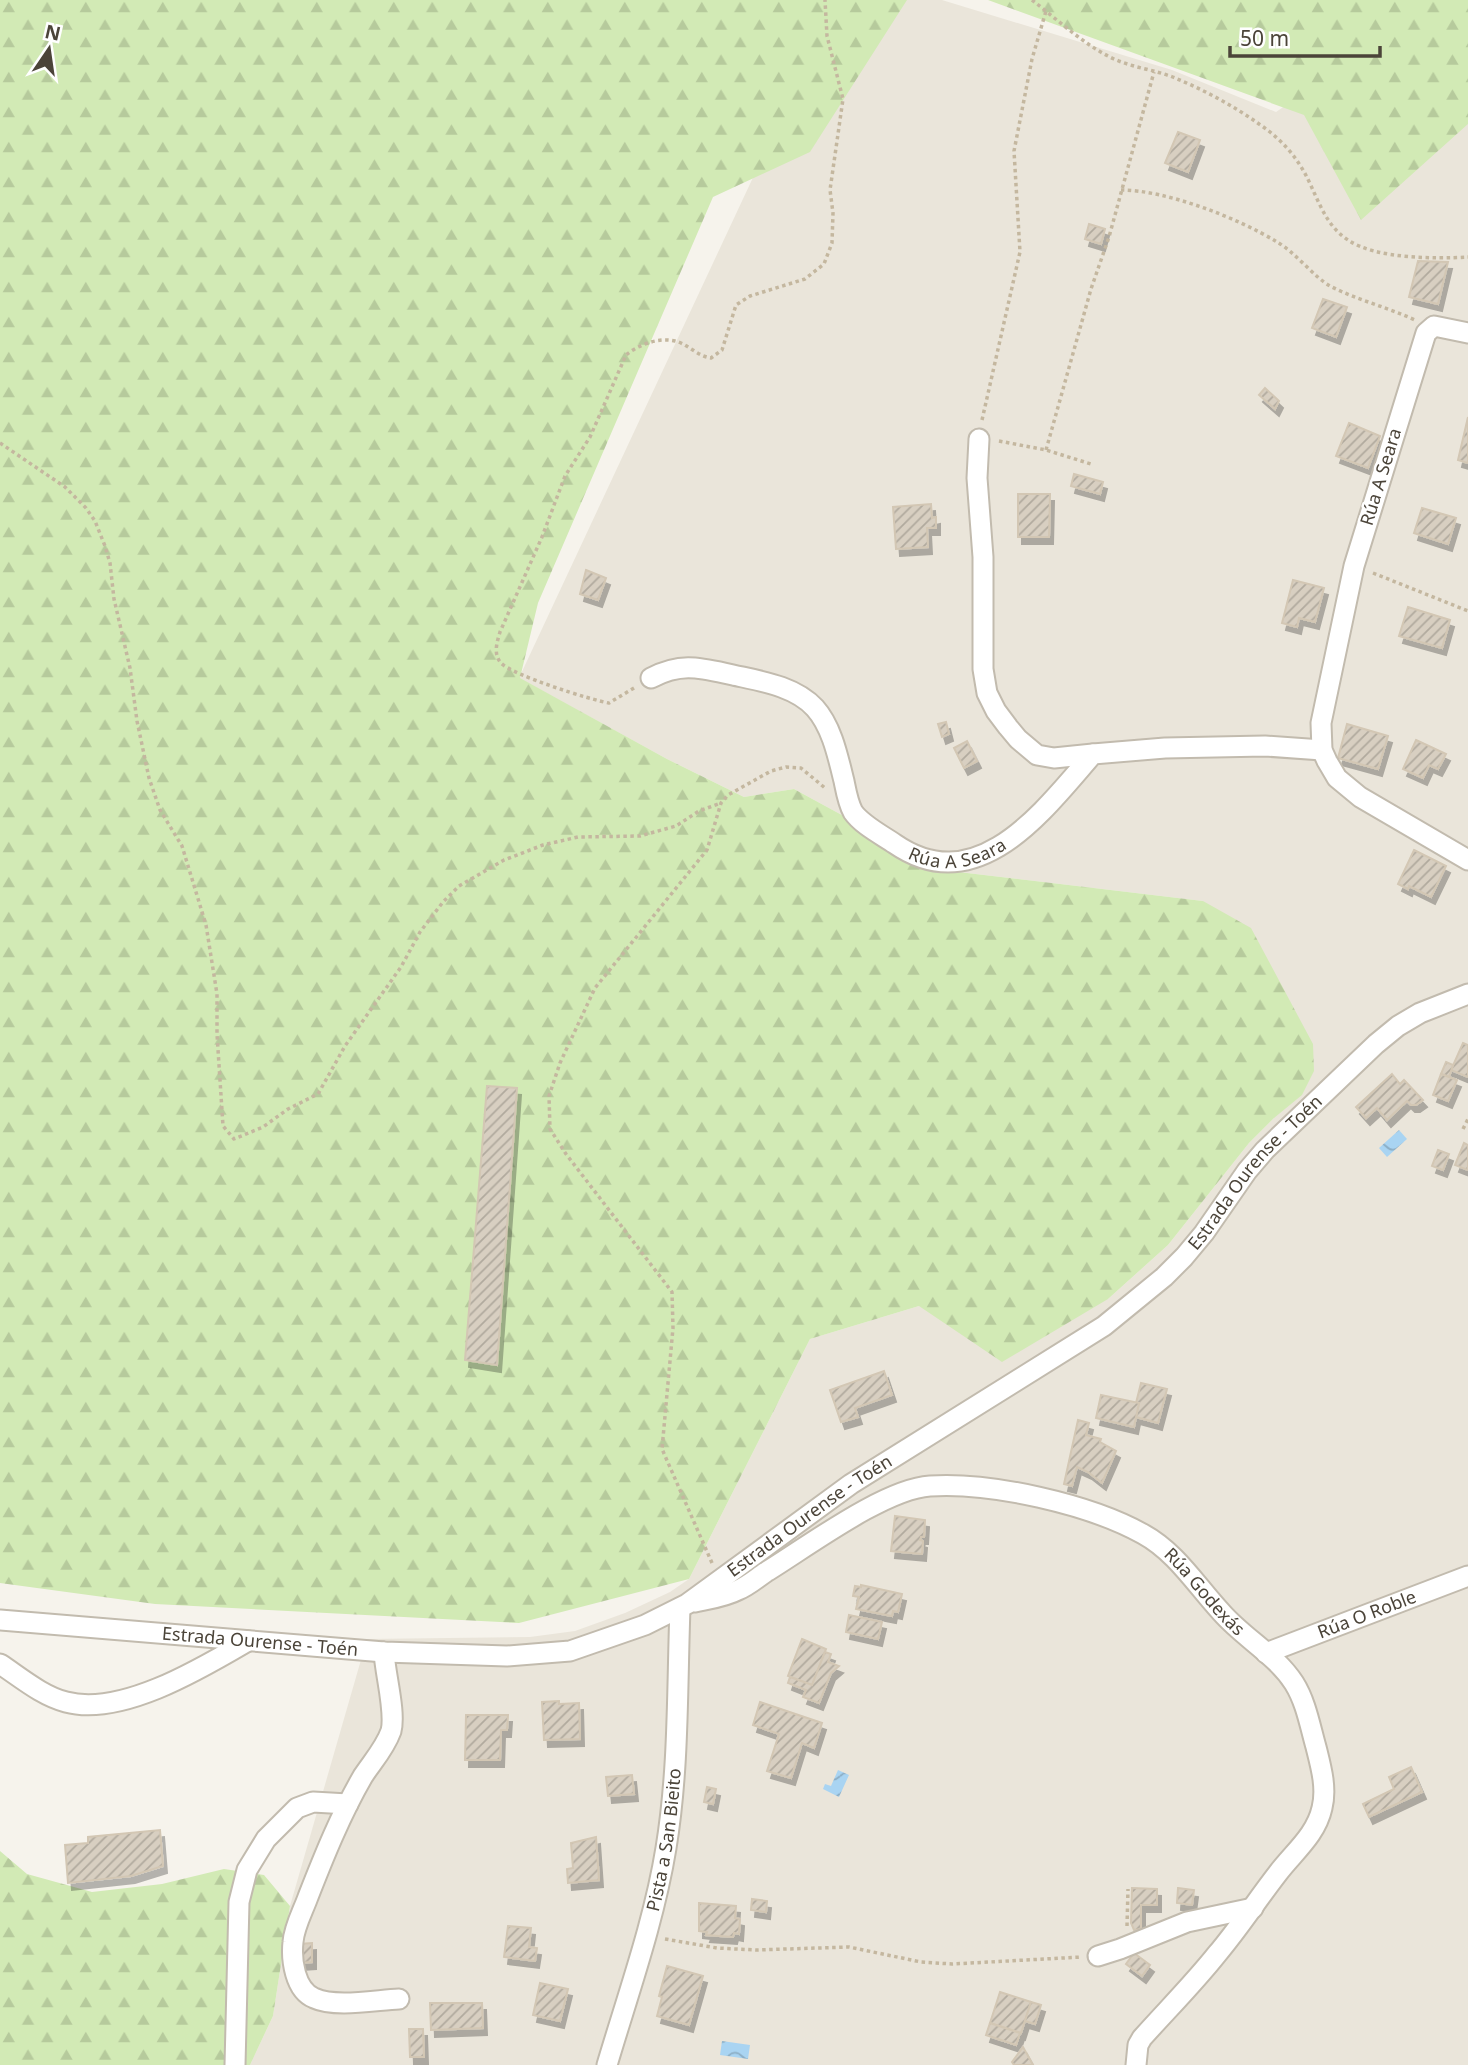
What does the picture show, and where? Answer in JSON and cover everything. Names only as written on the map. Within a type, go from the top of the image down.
[{"type":"street","points":[[1430,327],[1438,326],[1468,333]]},
{"type":"street","name":"Rúa A Seara","points":[[1322,750],[1321,723],[1354,566],[1430,327]]},
{"type":"street","points":[[979,439],[977,478],[982,556],[983,669],[987,693],[996,711],[1018,739],[1037,755],[1054,758],[1165,748],[1265,746],[1322,750],[1332,771],[1344,785],[1468,860]]},
{"type":"street","points":[[651,678],[678,667],[691,667],[767,683],[808,701],[827,726],[853,812]]},
{"type":"street","name":"Rúa A Seara","points":[[853,812],[900,847],[923,860],[941,862],[973,858],[1000,847],[1021,833],[1093,754]]},
{"type":"street","name":"Estrada Ourense - Toén","points":[[0,1620],[384,1652],[508,1656],[570,1651],[645,1625],[683,1606],[851,1484],[1127,1309],[1184,1257],[1265,1150],[1376,1044],[1420,1013],[1468,994]]},
{"type":"street","name":"Rúa Godexás","points":[[683,1606],[738,1590],[868,1508],[907,1490],[926,1486],[988,1488],[1082,1509],[1144,1534],[1175,1558],[1222,1614],[1266,1653],[1294,1683],[1302,1698],[1321,1769],[1324,1794],[1321,1813],[1315,1827],[1215,1957],[1142,2038],[1138,2045],[1136,2065]]},
{"type":"street","name":"Rúa O Roble","points":[[1266,1653],[1468,1576]]},
{"type":"street","name":"Pista a San Bieito","points":[[607,2065],[657,1894],[670,1820],[683,1606]]},
{"type":"street","points":[[0,1664],[50,1696],[66,1702],[96,1704],[130,1698],[163,1685],[248,1641]]},
{"type":"street","points":[[384,1652],[392,1727],[348,1804],[318,1872],[293,1940],[293,1958],[297,1977],[307,1994],[324,2001],[399,1999]]},
{"type":"street","points":[[235,2065],[239,1902],[247,1870],[266,1839],[297,1808],[313,1802],[348,1804]]},
{"type":"street","points":[[1098,1956],[1187,1922],[1253,1908]]},
{"type":"path","points":[[651,678],[612,702],[604,702],[509,668],[501,663],[496,646],[565,476],[590,438],[626,355],[636,347],[660,341],[676,341],[701,356],[711,358],[722,350],[736,305],[750,296],[806,279],[824,264],[832,243],[833,213],[830,190],[843,99],[827,36],[825,0]]},
{"type":"path","points":[[1032,0],[1105,54],[1175,78],[1229,106],[1273,134],[1297,161],[1332,227],[1348,240],[1388,253],[1468,257]]},
{"type":"path","points":[[1046,11],[1032,59],[1014,151],[1020,253],[979,439],[1046,450],[1091,464]]},
{"type":"path","points":[[1046,450],[1154,71]]},
{"type":"path","points":[[1121,190],[1148,191],[1226,217],[1278,242],[1329,285],[1430,327]]},
{"type":"path","points":[[0,443],[65,487],[95,521],[105,546],[149,778],[160,810],[182,846],[206,925],[217,994],[223,1126],[234,1139],[263,1127],[288,1109],[318,1094],[345,1046],[401,967],[419,932],[459,886],[504,860],[543,845],[578,837],[640,836],[676,825],[699,811],[721,803]]},
{"type":"path","points":[[1354,566],[1468,611]]},
{"type":"path","points":[[719,1579],[662,1449],[673,1328],[672,1292],[566,1154],[550,1129],[549,1096],[560,1063],[595,988],[708,850],[721,803],[728,795],[771,771],[786,766],[802,768],[853,812]]},
{"type":"path","points":[[1464,1129],[1468,1119]]},
{"type":"path","points":[[1128,1889],[1127,1924],[1131,1945]]},
{"type":"path","points":[[646,1936],[717,1948],[756,1950],[849,1947],[920,1962],[952,1964],[1098,1956]]},
{"type":"shaded area","points":[[836,0],[942,0],[1172,70],[1276,112],[1440,0],[1468,0],[1468,2065],[250,2065],[273,2016],[290,1906],[367,1639],[530,1637],[575,1631],[625,1613],[670,1592],[689,1579],[810,1339],[919,1306],[1108,1299],[1168,1245],[1249,1143],[1274,1118],[1203,901],[933,869],[906,860],[851,820],[794,789],[744,797],[667,759],[519,678]]},
{"type":"green space","points":[[0,0],[907,0],[810,152],[713,197],[538,603],[520,678],[667,759],[744,797],[794,789],[851,820],[906,860],[933,869],[1203,901],[1251,928],[1313,1044],[1314,1071],[1302,1095],[1249,1143],[1168,1245],[1108,1299],[1002,1362],[919,1306],[810,1339],[689,1579],[519,1623],[155,1604],[0,1583]]},
{"type":"green space","points":[[988,0],[1468,0],[1468,124],[1361,220],[1304,115]]},
{"type":"green space","points":[[0,1851],[27,1874],[92,1892],[162,1884],[224,1869],[264,1875],[290,1906],[273,2016],[250,2065],[0,2065]]},
{"type":"water","points":[[1399,1130],[1407,1139],[1387,1157],[1379,1148]]},
{"type":"water","points":[[838,1770],[849,1775],[839,1797],[823,1789],[825,1784],[831,1786]]},
{"type":"water","points":[[722,2041],[750,2045],[748,2059],[720,2055]]},
{"type":"building","points":[[1178,132],[1200,140],[1188,172],[1165,163]]},
{"type":"building","points":[[1089,224],[1105,229],[1101,244],[1085,239]]},
{"type":"building","points":[[1418,261],[1448,262],[1438,304],[1409,297]]},
{"type":"building","points":[[1323,299],[1347,307],[1336,337],[1312,328]]},
{"type":"building","points":[[1265,388],[1279,401],[1275,409],[1259,395]]},
{"type":"building","points":[[1468,417],[1468,463],[1458,460]]},
{"type":"building","points":[[1349,423],[1380,436],[1368,468],[1336,456]]},
{"type":"building","points":[[1074,474],[1103,482],[1100,494],[1071,486]]},
{"type":"building","points":[[1018,494],[1050,494],[1049,537],[1018,537]]},
{"type":"building","points":[[931,504],[932,518],[936,517],[936,528],[927,528],[928,547],[896,549],[893,507]]},
{"type":"building","points":[[1422,508],[1456,518],[1448,544],[1414,533]]},
{"type":"building","points":[[586,570],[606,578],[598,600],[580,594]]},
{"type":"building","points":[[1293,580],[1324,588],[1315,622],[1299,618],[1297,627],[1282,623]]},
{"type":"building","points":[[1408,607],[1450,620],[1442,648],[1399,636]]},
{"type":"building","points":[[946,722],[949,734],[942,737],[938,724]]},
{"type":"building","points":[[1347,724],[1388,736],[1378,769],[1338,758]]},
{"type":"building","points":[[1416,740],[1446,754],[1438,769],[1429,765],[1423,778],[1403,769]]},
{"type":"building","points":[[967,741],[977,761],[964,768],[954,748]]},
{"type":"building","points":[[1414,850],[1446,866],[1431,897],[1409,886],[1408,889],[1398,884]]},
{"type":"building","points":[[1463,1043],[1468,1045],[1468,1077],[1451,1070]]},
{"type":"building","points":[[1446,1062],[1453,1065],[1449,1077],[1441,1074]]},
{"type":"building","points":[[1392,1074],[1400,1084],[1404,1080],[1423,1100],[1416,1105],[1407,1101],[1387,1120],[1377,1108],[1366,1118],[1356,1107]]},
{"type":"building","points":[[1441,1074],[1457,1080],[1448,1101],[1433,1095]]},
{"type":"building","points":[[487,1086],[517,1088],[497,1365],[465,1360]]},
{"type":"building","points":[[1464,1143],[1468,1145],[1468,1170],[1455,1165]]},
{"type":"building","points":[[1438,1150],[1449,1154],[1443,1170],[1432,1166]]},
{"type":"building","points":[[884,1371],[892,1395],[855,1408],[858,1417],[841,1422],[830,1390]]},
{"type":"building","points":[[1141,1383],[1167,1389],[1158,1423],[1136,1417]]},
{"type":"building","points":[[1101,1395],[1139,1403],[1134,1427],[1096,1418]]},
{"type":"building","points":[[1078,1420],[1089,1423],[1086,1435],[1101,1439],[1100,1442],[1116,1451],[1102,1483],[1077,1467],[1072,1486],[1064,1484]]},
{"type":"building","points":[[895,1516],[925,1520],[924,1537],[920,1540],[923,1541],[922,1554],[891,1551]]},
{"type":"building","points":[[855,1586],[902,1594],[898,1612],[893,1611],[892,1616],[856,1609],[859,1597],[853,1596]]},
{"type":"building","points":[[849,1615],[882,1622],[878,1639],[846,1632]]},
{"type":"building","points":[[802,1639],[826,1649],[812,1685],[788,1676]]},
{"type":"building","points":[[825,1652],[831,1654],[828,1662],[839,1666],[831,1673],[819,1703],[803,1697],[806,1690],[788,1683],[790,1677],[812,1685]]},
{"type":"building","points":[[559,1701],[559,1704],[579,1703],[580,1739],[544,1740],[542,1702]]},
{"type":"building","points":[[760,1702],[822,1723],[814,1748],[802,1743],[791,1778],[767,1771],[779,1734],[753,1725]]},
{"type":"building","points":[[466,1715],[508,1715],[507,1730],[501,1730],[500,1760],[465,1760]]},
{"type":"building","points":[[1411,1767],[1422,1792],[1369,1817],[1363,1804],[1394,1789],[1389,1777]]},
{"type":"building","points":[[632,1775],[634,1794],[608,1796],[606,1777]]},
{"type":"building","points":[[707,1787],[716,1789],[713,1804],[704,1802]]},
{"type":"building","points":[[160,1830],[163,1866],[131,1876],[68,1883],[65,1845],[88,1843],[88,1837]]},
{"type":"building","points":[[596,1837],[599,1880],[568,1883],[567,1869],[573,1868],[571,1843]]},
{"type":"building","points":[[1132,1888],[1157,1889],[1157,1905],[1141,1905],[1141,1929],[1134,1930],[1131,1923]]},
{"type":"building","points":[[1178,1888],[1194,1890],[1192,1905],[1177,1903]]},
{"type":"building","points":[[752,1899],[767,1901],[766,1912],[751,1910]]},
{"type":"building","points":[[699,1903],[736,1906],[735,1918],[740,1919],[739,1934],[734,1933],[733,1937],[706,1935],[707,1932],[699,1931]]},
{"type":"building","points":[[508,1926],[531,1928],[529,1947],[537,1948],[535,1961],[504,1957]]},
{"type":"building","points":[[312,1943],[312,1962],[299,1963],[299,1944]]},
{"type":"building","points":[[1134,1953],[1150,1965],[1142,1976],[1126,1964]]},
{"type":"building","points":[[667,1966],[703,1976],[689,2025],[657,2016]]},
{"type":"building","points":[[540,1983],[568,1989],[560,2021],[533,2015]]},
{"type":"building","points":[[1000,1992],[1031,2002],[1021,2033],[990,2023]]},
{"type":"building","points":[[1031,2002],[1041,2005],[1035,2024],[1025,2021]]},
{"type":"building","points":[[430,2003],[482,2003],[483,2028],[431,2030]]},
{"type":"building","points":[[990,2023],[1020,2033],[1016,2045],[986,2035]]},
{"type":"building","points":[[409,2029],[423,2029],[424,2057],[410,2057]]},
{"type":"building","points":[[1023,2047],[1033,2065],[1014,2065],[1012,2062]]}]
